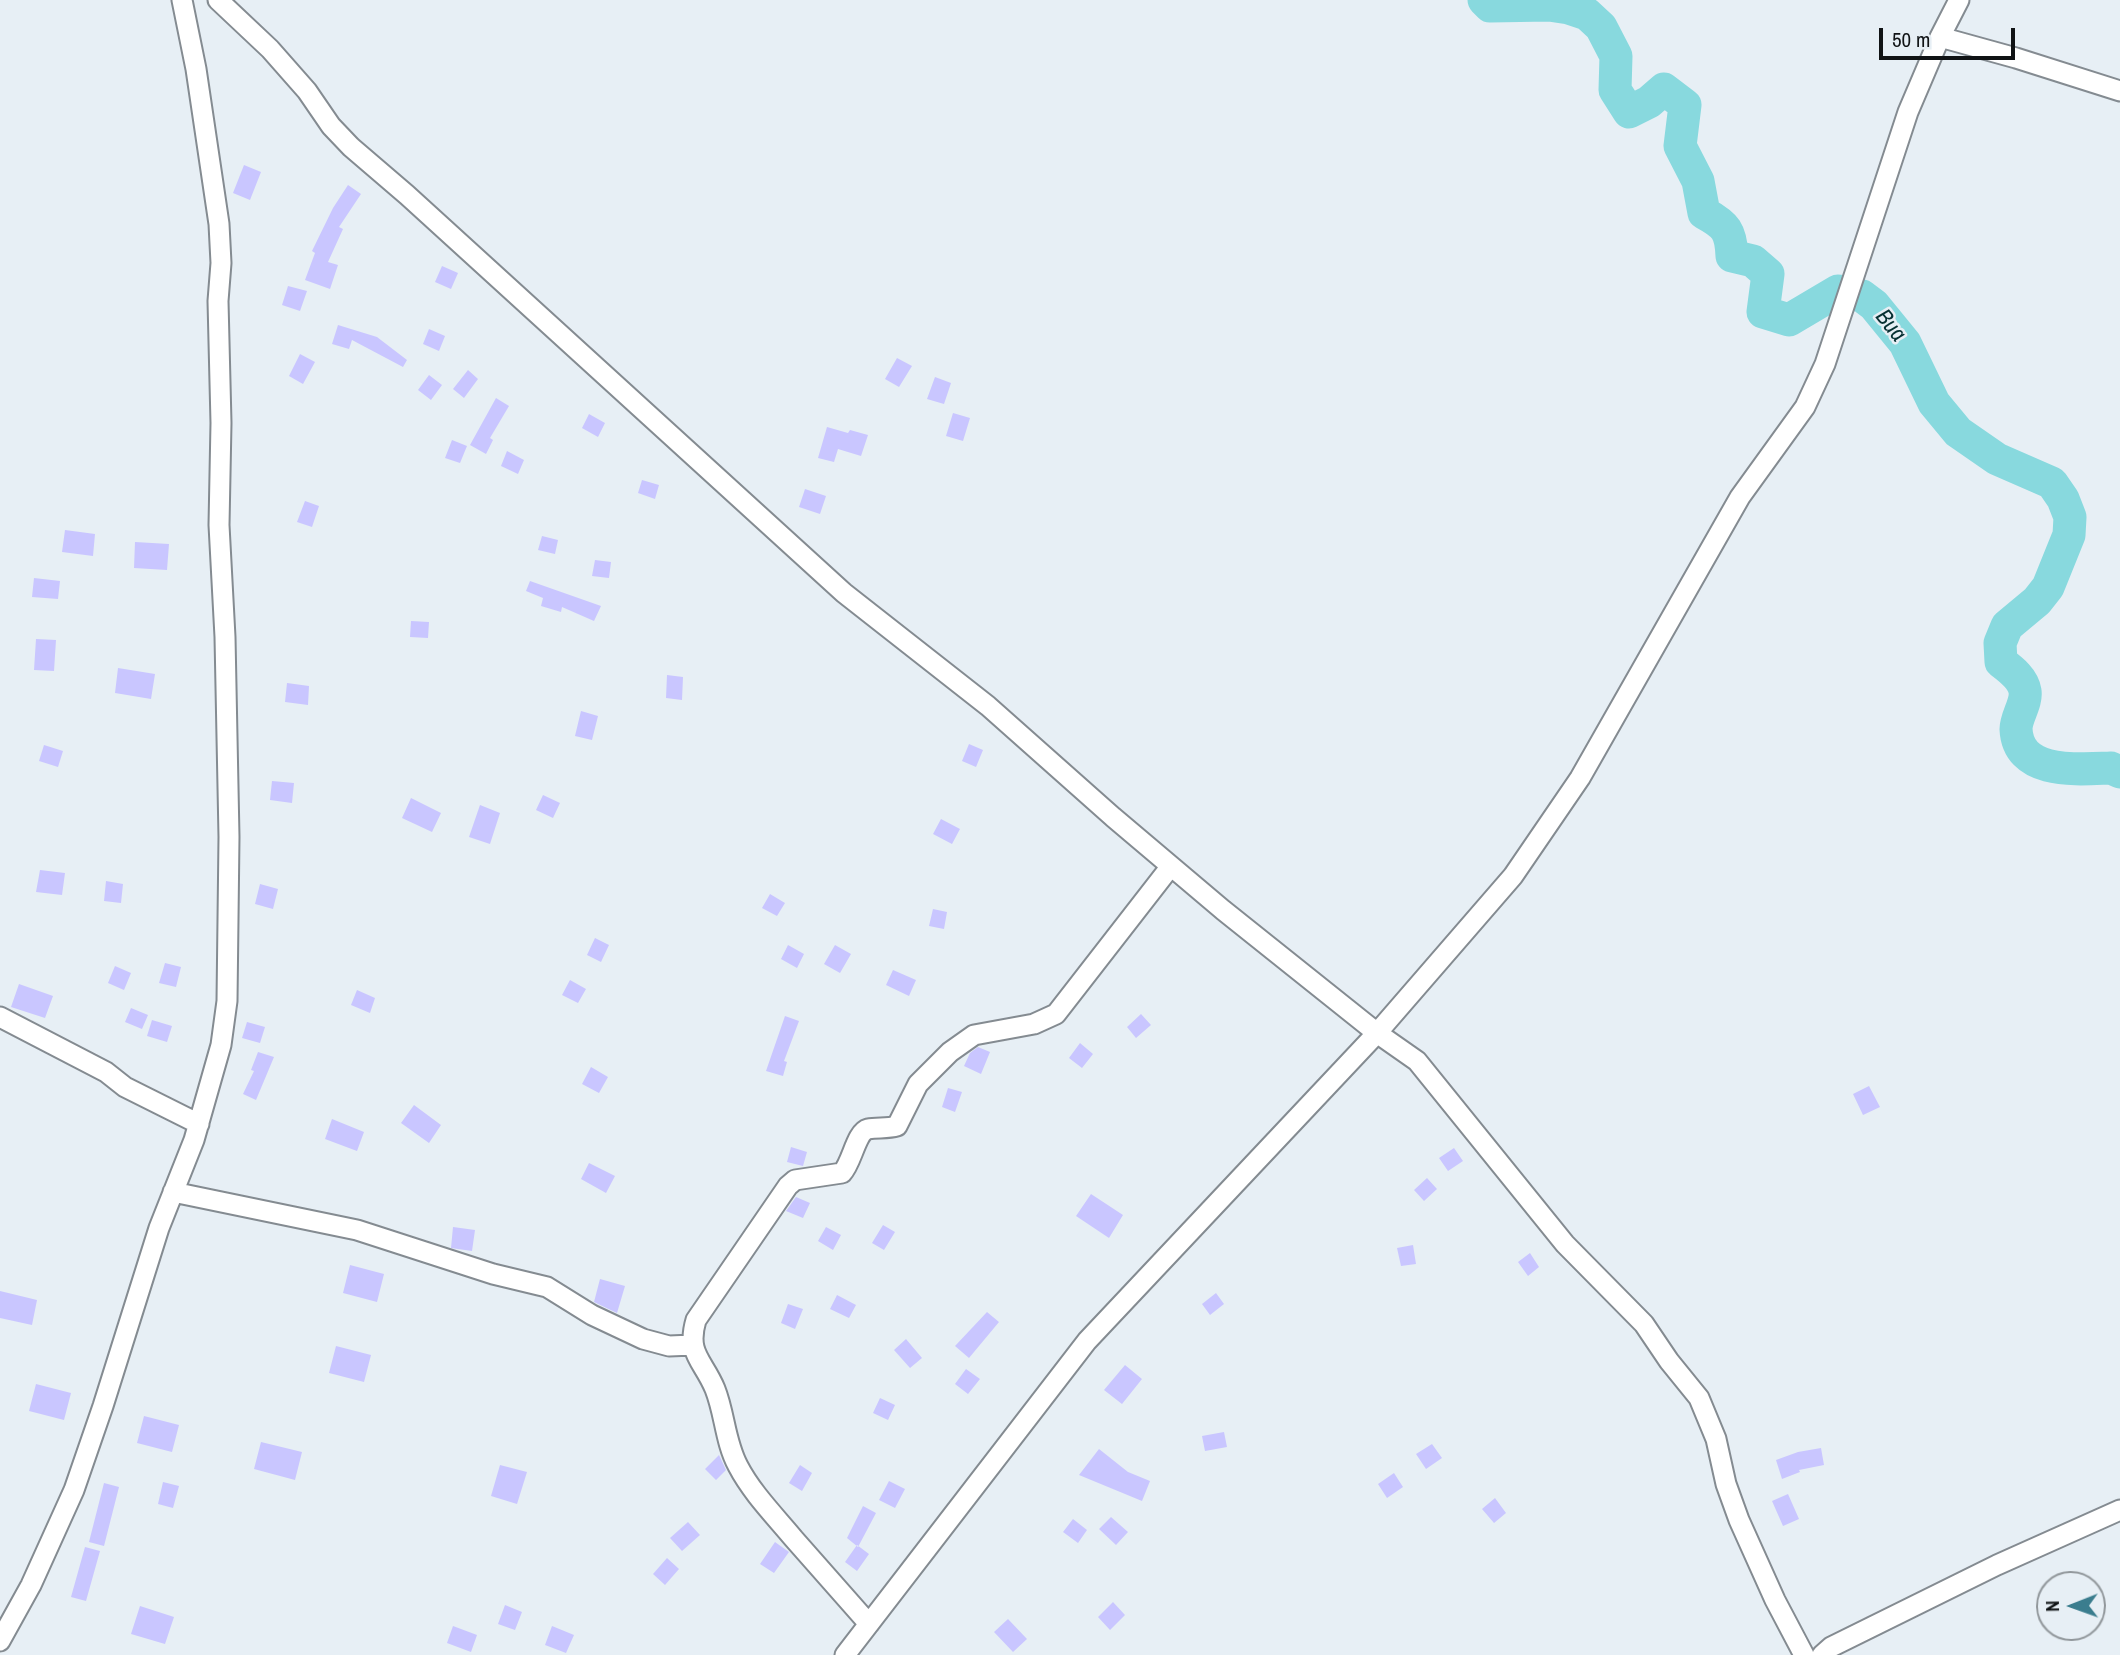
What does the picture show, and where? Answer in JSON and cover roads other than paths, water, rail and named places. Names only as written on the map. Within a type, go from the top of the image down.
[{"type":"street","points":[[0,1641],[31,1585],[74,1489],[159,1228],[199,1124],[221,1045],[227,1001],[225,637],[219,525],[221,423],[218,301],[221,263],[219,224],[183,0]]},
{"type":"street","points":[[218,0],[270,49],[351,147],[844,593],[988,706],[1171,866],[1377,1032],[1417,1061],[1565,1244],[1644,1324],[1699,1398],[1716,1439],[1726,1483],[1739,1520],[1775,1601],[1804,1655]]},
{"type":"street","points":[[845,1655],[1087,1341],[1377,1032],[1513,876],[1580,778],[1740,497],[1805,407],[1825,364],[1908,112],[1959,0]]},
{"type":"street","points":[[1940,37],[2120,91]]},
{"type":"street","points":[[869,1624],[765,1505],[738,1466],[728,1440],[718,1397],[693,1345],[692,1335],[696,1320],[794,1180],[842,1173],[847,1168],[863,1132],[897,1126],[918,1084],[950,1052],[974,1035],[1034,1024],[1056,1014],[1171,866]]},
{"type":"street","points":[[0,1017],[106,1072],[125,1087],[199,1124]]},
{"type":"street","points":[[173,1192],[357,1230],[492,1274],[547,1287],[592,1315],[643,1339],[669,1346],[693,1345]]},
{"type":"street","points":[[1822,1655],[1831,1647],[1997,1565],[2120,1510]]},
{"type":"waterway","name":"Bua","points":[[1484,0],[1490,6],[1549,5],[1587,14],[1601,27],[1616,56],[1615,90],[1629,112],[1649,102],[1664,89],[1685,105],[1680,146],[1698,181],[1704,213],[1718,221],[1726,230],[1732,256],[1753,261],[1768,274],[1763,312],[1789,320],[1838,291],[1862,296],[1874,305],[1905,343],[1934,403],[1958,432],[1997,459],[2052,483],[2063,499],[2070,517],[2069,535],[2048,587],[2037,601],[2007,626],[2000,643],[2001,662],[2019,678],[2025,691],[2016,724],[2019,744],[2027,755],[2053,766],[2111,768],[2120,772]]}]
